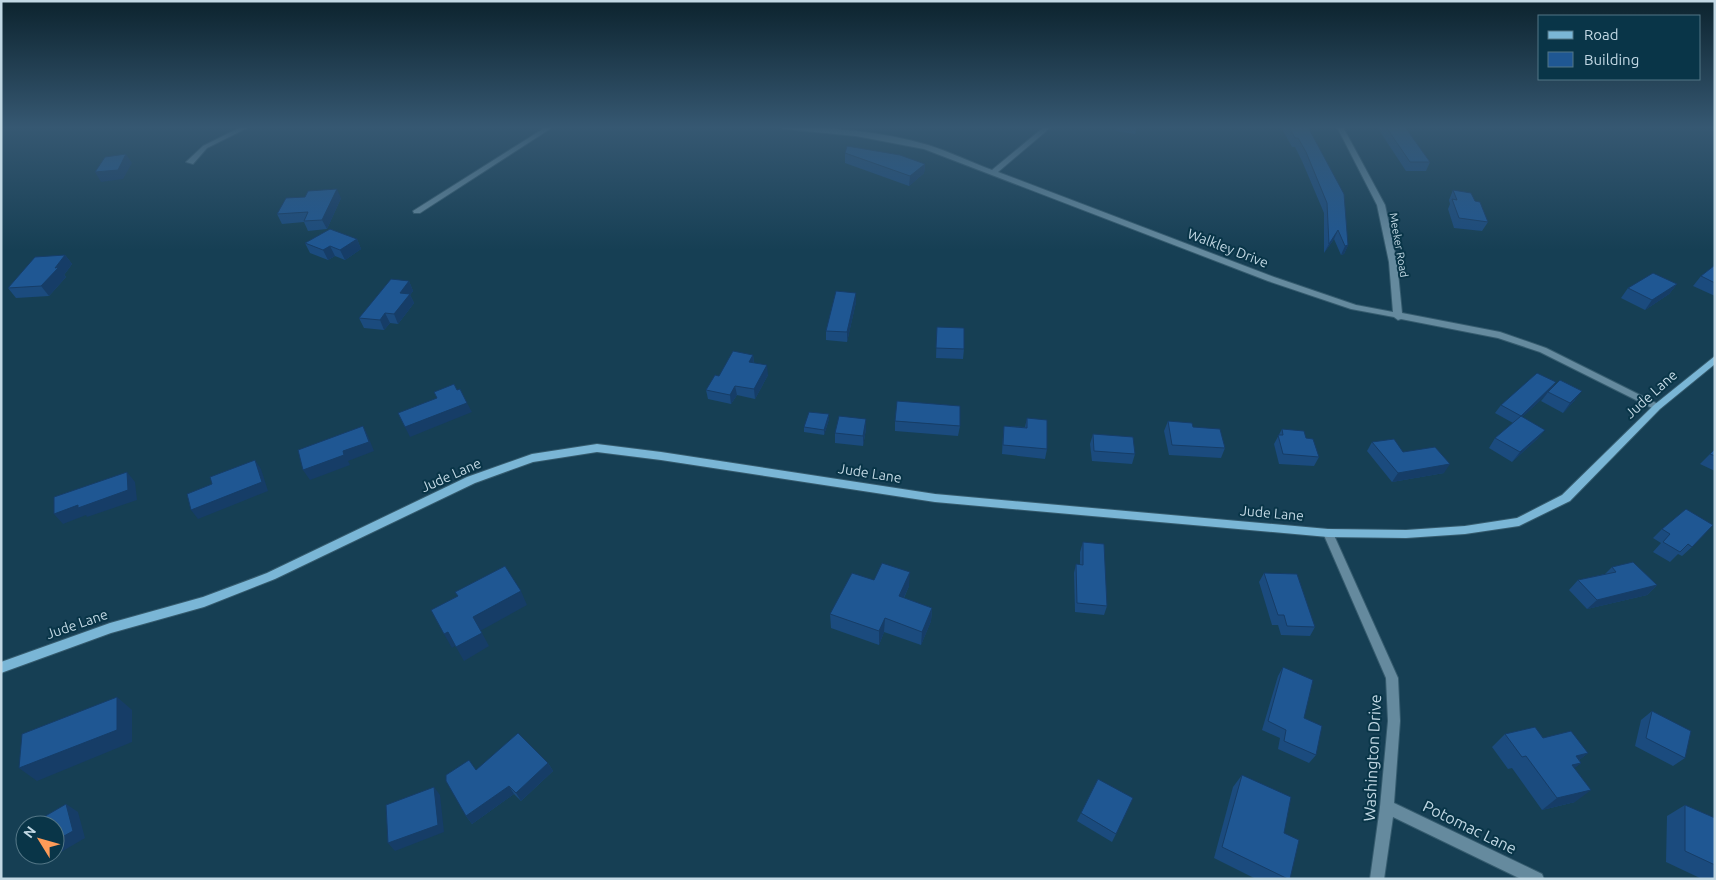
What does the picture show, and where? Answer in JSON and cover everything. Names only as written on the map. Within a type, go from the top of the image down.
[{"type":"street","points":[[417,211],[485,168]]},
{"type":"street","name":"Walkley Drive","points":[[983,168],[1271,279],[1354,307],[1398,317],[1500,335],[1543,350],[1657,407]]},
{"type":"street","points":[[994,172],[999,168]]},
{"type":"street","name":"Meeker Road","points":[[1362,168],[1381,204],[1393,262],[1398,317]]},
{"type":"street","name":"Jude Lane","points":[[1,668],[110,628],[204,602],[271,576],[480,477],[532,458],[597,448],[935,498],[1328,533],[1406,534],[1465,530],[1518,522],[1566,498],[1657,407],[1715,359]]},
{"type":"street","name":"Washington Drive","points":[[1328,533],[1392,678],[1394,721],[1387,807],[1376,879]]},
{"type":"street","name":"Potomac Lane","points":[[1387,807],[1537,879]]},
{"type":"building","points":[[98,168],[119,168],[118,170],[95,172]]},
{"type":"building","points":[[888,168],[920,168],[910,176]]},
{"type":"building","points":[[1313,168],[1330,168],[1344,194],[1348,245],[1345,246],[1338,230],[1329,244],[1327,203]]},
{"type":"building","points":[[337,189],[322,220],[304,221],[308,212],[277,214],[286,198],[305,197],[308,191]]},
{"type":"building","points":[[1453,190],[1471,193],[1475,201],[1480,202],[1488,222],[1459,218],[1452,199],[1457,200]]},
{"type":"building","points":[[330,229],[357,239],[340,250],[330,246],[323,250],[305,243]]},
{"type":"building","points":[[65,255],[55,268],[59,267],[41,286],[8,288],[35,257]]},
{"type":"building","points":[[1715,265],[1715,283],[1701,276]]},
{"type":"building","points":[[1653,273],[1677,284],[1652,300],[1628,288]]},
{"type":"building","points":[[391,279],[409,281],[400,293],[410,294],[394,314],[385,313],[380,320],[359,318]]},
{"type":"building","points":[[836,291],[856,293],[847,332],[826,331]]},
{"type":"building","points":[[937,327],[964,328],[964,349],[936,348]]},
{"type":"building","points":[[733,351],[753,355],[749,362],[767,365],[754,389],[735,386],[730,395],[706,390],[715,375],[719,376]]},
{"type":"building","points":[[1537,373],[1556,382],[1521,416],[1501,405]]},
{"type":"building","points":[[1560,380],[1582,391],[1570,403],[1548,392]]},
{"type":"building","points":[[454,384],[457,390],[460,389],[467,403],[405,427],[398,413],[437,398],[434,392]]},
{"type":"building","points":[[897,401],[960,406],[960,426],[895,421]]},
{"type":"building","points":[[809,412],[829,414],[824,430],[804,427]]},
{"type":"building","points":[[839,416],[866,419],[863,436],[835,433]]},
{"type":"building","points":[[1521,416],[1545,430],[1520,452],[1495,438]]},
{"type":"building","points":[[1027,418],[1047,420],[1047,449],[1003,445],[1004,426],[1027,428]]},
{"type":"building","points":[[1168,421],[1192,423],[1193,427],[1220,429],[1225,448],[1172,445]]},
{"type":"building","points":[[363,426],[369,442],[343,451],[344,455],[303,470],[298,450]]},
{"type":"building","points":[[1282,429],[1304,431],[1306,438],[1313,439],[1319,457],[1283,454],[1278,435],[1283,435]]},
{"type":"building","points":[[1093,434],[1133,437],[1135,454],[1094,451]]},
{"type":"building","points":[[1394,439],[1403,452],[1435,447],[1450,464],[1398,473],[1372,442]]},
{"type":"building","points":[[1715,449],[1715,456],[1710,454]]},
{"type":"building","points":[[255,460],[262,482],[191,510],[187,494],[212,484],[210,477]]},
{"type":"building","points":[[127,472],[128,490],[78,508],[78,505],[54,514],[54,497]]},
{"type":"building","points":[[1686,509],[1713,525],[1692,547],[1688,544],[1680,552],[1663,542],[1670,534],[1662,529]]},
{"type":"building","points":[[1083,542],[1104,544],[1107,606],[1077,603],[1076,564],[1083,565]]},
{"type":"building","points":[[1633,562],[1657,585],[1597,600],[1578,580],[1616,572],[1612,567]]},
{"type":"building","points":[[882,563],[910,572],[899,596],[932,608],[922,632],[885,618],[879,631],[830,614],[852,573],[874,580]]},
{"type":"building","points":[[505,566],[521,591],[473,617],[482,633],[456,647],[448,632],[444,634],[431,610],[458,596],[455,592]]},
{"type":"building","points":[[1264,573],[1297,574],[1315,627],[1287,626],[1284,615],[1278,615]]},
{"type":"building","points":[[1283,667],[1313,680],[1304,718],[1322,726],[1316,755],[1284,741],[1286,730],[1268,721]]},
{"type":"building","points":[[117,697],[117,730],[19,768],[22,734]]},
{"type":"building","points":[[1652,711],[1691,731],[1685,758],[1646,738]]},
{"type":"building","points":[[1535,727],[1543,738],[1571,731],[1588,753],[1576,756],[1581,763],[1572,765],[1591,790],[1557,798],[1526,756],[1522,757],[1505,734]]},
{"type":"building","points":[[518,733],[548,763],[516,793],[509,786],[466,816],[446,781],[446,775],[469,760],[476,770]]},
{"type":"building","points":[[1242,775],[1291,797],[1284,833],[1299,840],[1290,879],[1222,847]]},
{"type":"building","points":[[1098,779],[1133,798],[1116,834],[1081,813]]},
{"type":"building","points":[[434,787],[438,825],[388,843],[386,805]]},
{"type":"building","points":[[66,804],[73,831],[65,835],[65,815],[47,815]]},
{"type":"building","points":[[1685,805],[1715,818],[1715,865],[1685,851]]}]
